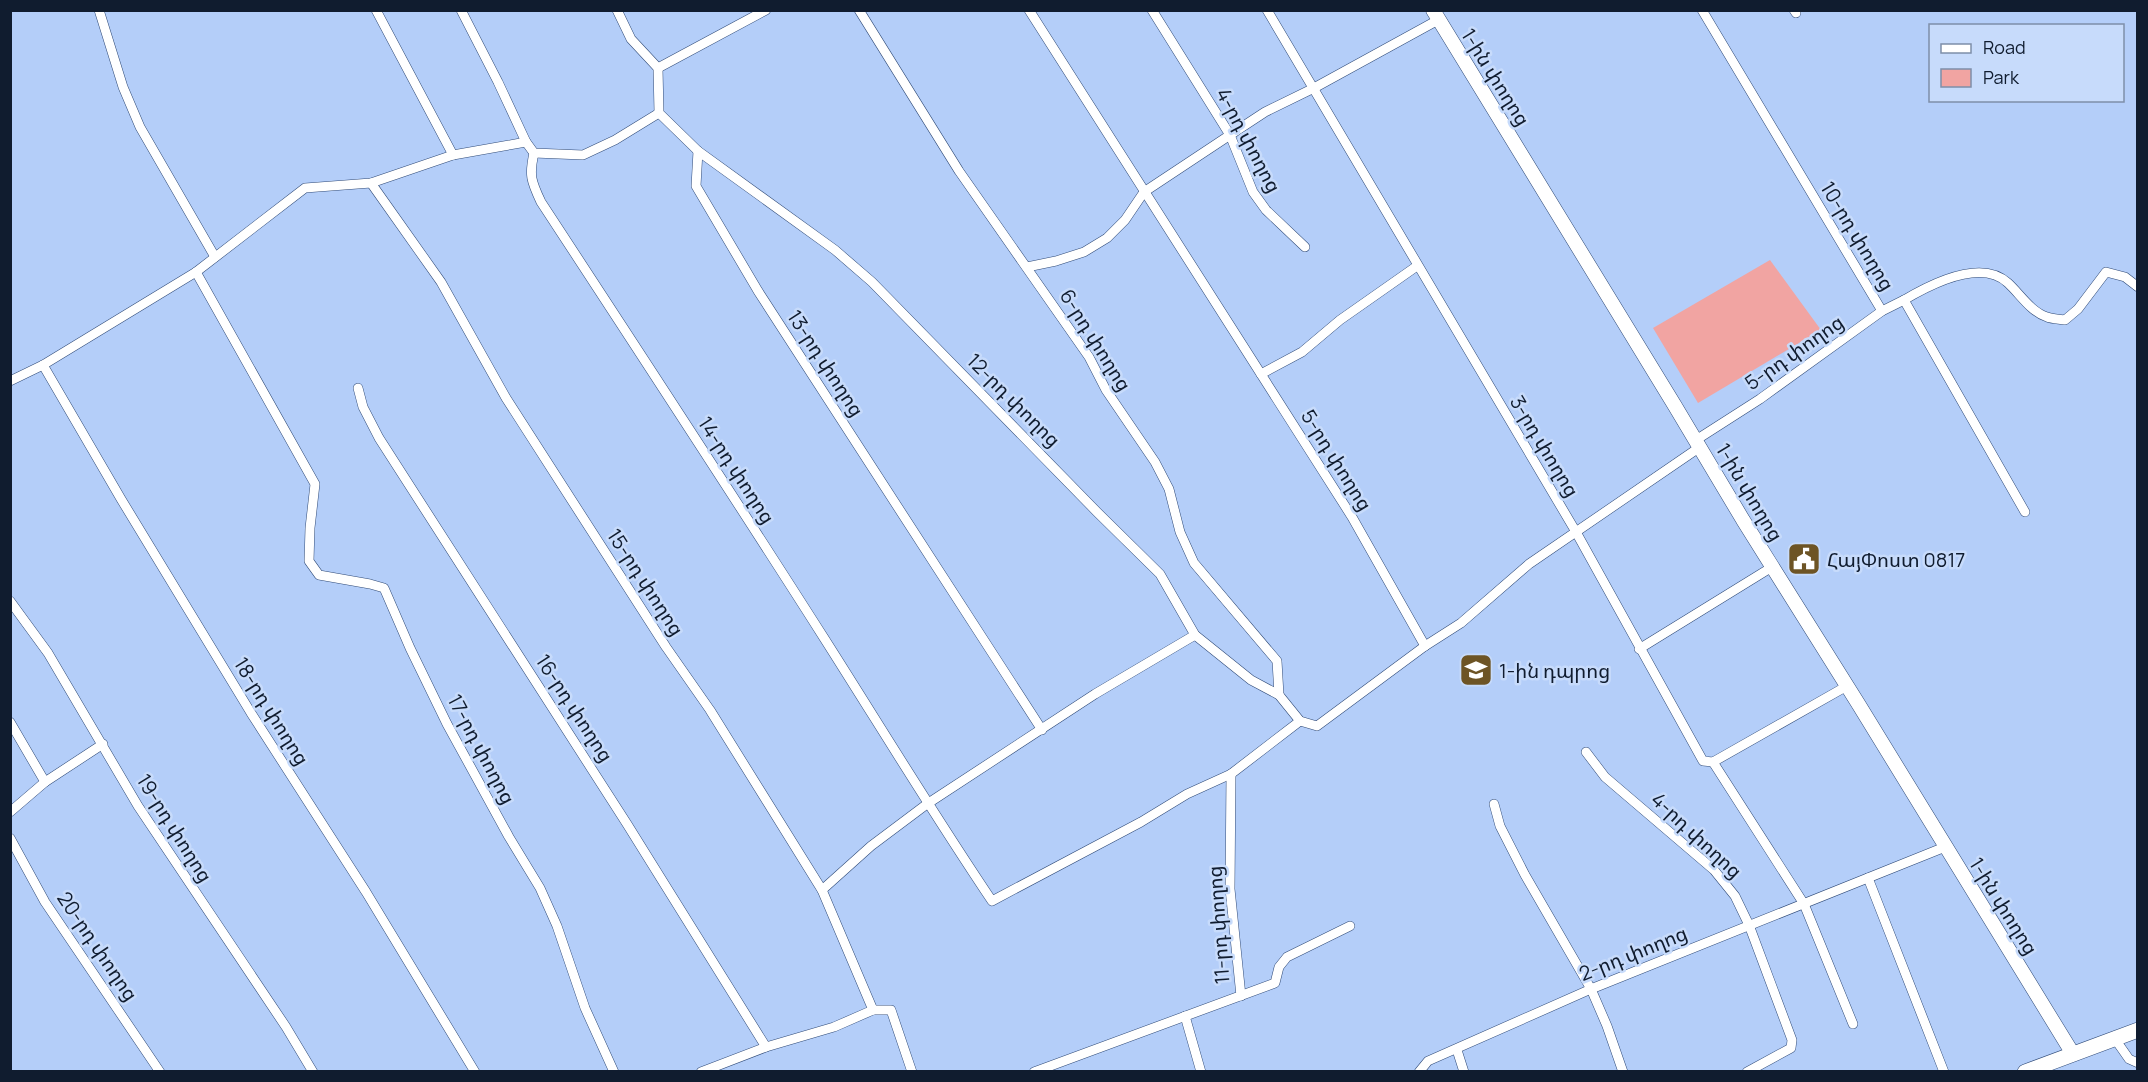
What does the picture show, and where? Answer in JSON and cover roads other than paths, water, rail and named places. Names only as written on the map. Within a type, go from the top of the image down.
[{"type":"main road","name":"1-ին փողոց","points":[[1435,15],[2073,1054]]},
{"type":"main road","points":[[2025,1071],[2138,1030]]},
{"type":"street","points":[[99,10],[123,87],[140,127],[215,257]]},
{"type":"street","points":[[376,10],[453,155]]},
{"type":"street","points":[[461,10],[526,142],[534,153],[583,155],[615,140],[659,113]]},
{"type":"street","points":[[617,10],[631,39],[658,68],[659,113],[698,151]]},
{"type":"street","name":"6-րդ փողոց","points":[[859,10],[959,171],[1089,357],[1106,390],[1155,462],[1169,489],[1182,539],[1194,563],[1277,661],[1279,695]]},
{"type":"street","name":"5-րդ փողոց","points":[[1029,10],[1352,516],[1425,646],[1461,623],[1529,564],[1882,311]]},
{"type":"street","name":"4-րդ փողոց","points":[[1152,10],[1230,135],[1253,192],[1266,210],[1305,247]]},
{"type":"street","name":"3-րդ փողոց","points":[[1267,10],[1576,532],[1703,761],[1713,762]]},
{"type":"street","name":"10-րդ փողոց","points":[[1702,10],[1882,311],[1904,300],[2025,512]]},
{"type":"street","points":[[658,68],[765,11]]},
{"type":"street","points":[[1027,267],[1084,252],[1107,238],[1125,220],[1144,192],[1265,112],[1314,88],[1435,15]]},
{"type":"street","points":[[10,381],[43,365],[196,272],[305,188],[370,183],[453,155],[526,142]]},
{"type":"street","name":"12-րդ փողոց","points":[[698,151],[835,250],[872,282],[1097,512],[1161,574],[1195,635],[1251,680],[1279,695]]},
{"type":"street","name":"13-րդ փողոց","points":[[698,151],[696,186],[758,291],[1042,730]]},
{"type":"street","name":"14-րդ փողոց","points":[[534,153],[530,171],[532,183],[541,202],[825,640],[927,804],[992,901],[1141,822],[1187,794],[1231,774]]},
{"type":"street","name":"15-րդ փողոց","points":[[370,183],[441,282],[506,398],[666,646],[710,710],[822,890],[873,1010]]},
{"type":"street","points":[[1261,374],[1302,352],[1340,321],[1417,266]]},
{"type":"street","name":"17-րդ փողոց","points":[[196,272],[315,484],[309,561],[319,575],[384,588],[447,724],[509,837],[540,888],[557,926],[585,1008],[614,1071]]},
{"type":"street","points":[[1904,300],[1947,280],[1972,272],[1987,272],[2006,281],[2032,308],[2046,317],[2065,320],[2078,309],[2106,272],[2125,277],[2138,287]]},
{"type":"street","name":"18-րդ փողոց","points":[[43,365],[251,713],[366,892],[475,1071]]},
{"type":"street","name":"16-րդ փողոց","points":[[358,388],[363,407],[379,438],[627,824],[766,1047]]},
{"type":"street","points":[[1639,649],[1772,567]]},
{"type":"street","name":"19-րդ փողոց","points":[[10,601],[48,653],[138,806],[313,1071]]},
{"type":"street","points":[[822,890],[871,846],[927,804],[1095,694],[1195,635]]},
{"type":"street","points":[[1279,695],[1300,721],[1317,726],[1425,646]]},
{"type":"street","points":[[1847,686],[1713,762],[1804,904],[1854,1024]]},
{"type":"street","points":[[1231,774],[1300,721]]},
{"type":"street","points":[[10,722],[45,782]]},
{"type":"street","points":[[10,812],[45,782],[103,744]]},
{"type":"street","name":"4-րդ փողոց","points":[[1586,752],[1605,777],[1714,870],[1735,896],[1749,925],[1792,1040],[1791,1048],[1747,1071]]},
{"type":"street","name":"11-րդ փողոց","points":[[1034,1071],[1241,996],[1230,889],[1231,774]]},
{"type":"street","points":[[1494,804],[1500,826],[1525,875],[1591,989],[1623,1071]]},
{"type":"street","name":"20-րդ փողոց","points":[[10,838],[45,902],[160,1071]]},
{"type":"street","name":"2-րդ փողոց","points":[[1419,1071],[1428,1060],[1456,1050],[1591,989],[1945,847]]},
{"type":"street","points":[[1868,878],[1944,1071]]},
{"type":"street","points":[[1241,996],[1275,983],[1279,967],[1287,957],[1350,926]]},
{"type":"street","points":[[701,1071],[766,1047],[834,1027],[873,1010],[891,1010],[912,1071]]},
{"type":"street","points":[[1185,1016],[1201,1071]]},
{"type":"street","points":[[2115,1039],[2129,1059],[2138,1063]]},
{"type":"street","points":[[1456,1050],[1464,1071]]},
{"type":"place","name":"ՀայՓոստ 0817","points":[[1804,559]]},
{"type":"place","name":"1-ին դպրոց","points":[[1476,670]]}]
